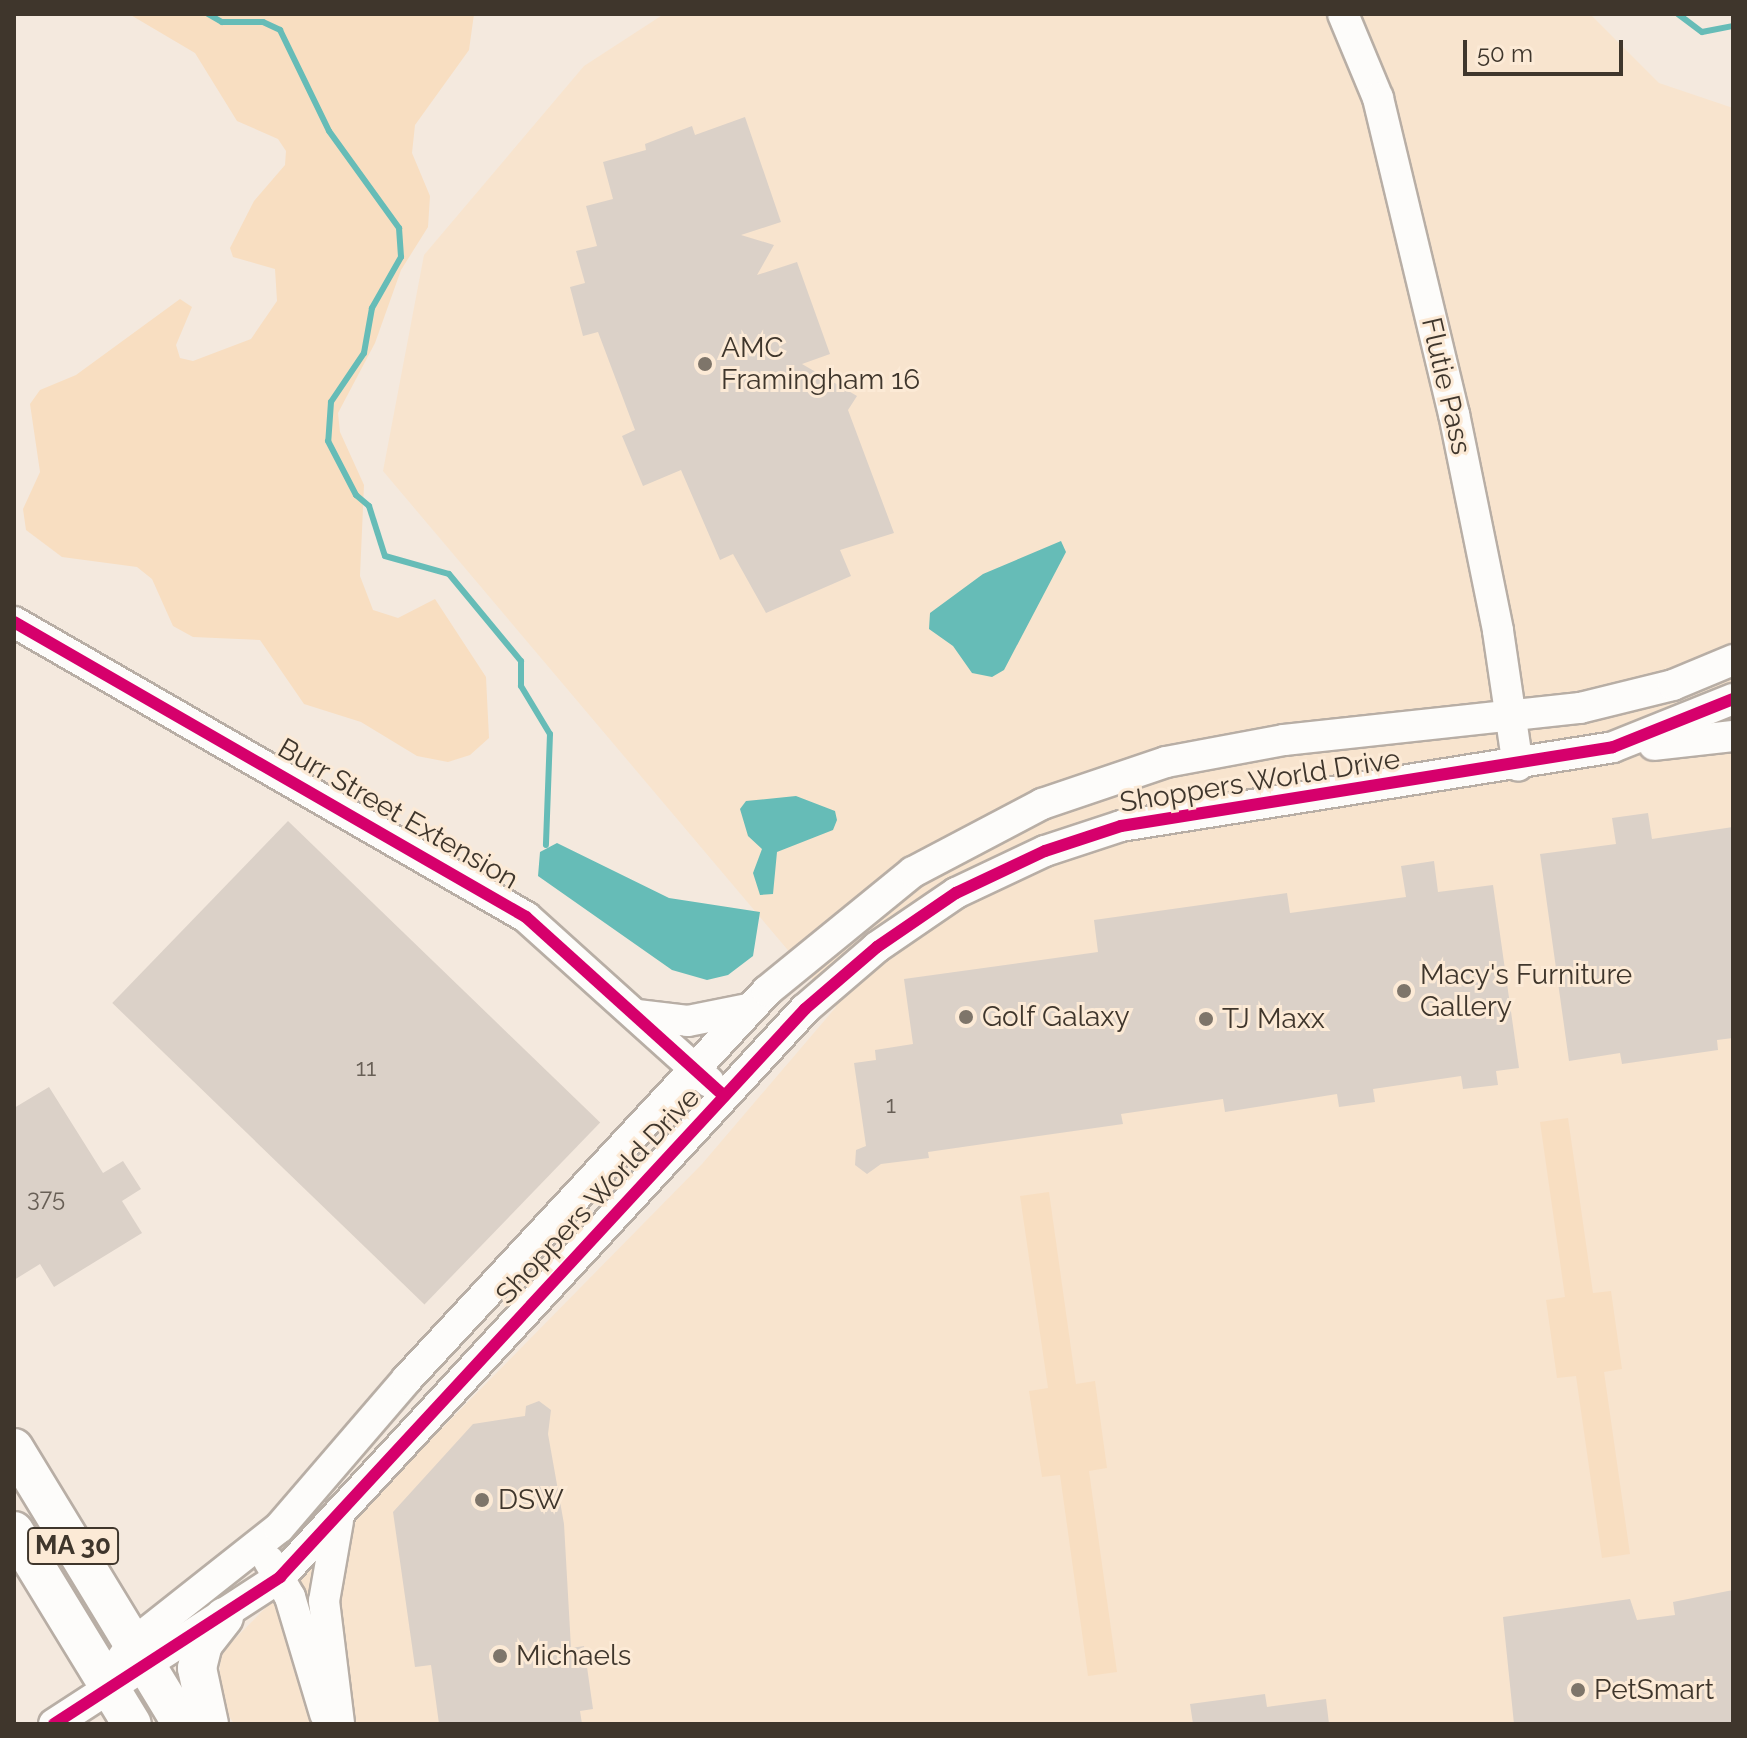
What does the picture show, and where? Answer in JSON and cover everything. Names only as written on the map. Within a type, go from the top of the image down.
[{"type":"main road","name":"MA 30","points":[[14,1448],[182,1724]]},
{"type":"main road","name":"MA 30","points":[[14,1531],[132,1724]]},
{"type":"main road","points":[[209,1724],[197,1668],[203,1644],[224,1617]]},
{"type":"street","name":"Flutie Pass","points":[[1343,14],[1385,126],[1487,567],[1518,766]]},
{"type":"street","name":"Burr Street Extension","points":[[14,622],[514,910],[637,1015],[724,1096]]},
{"type":"street","name":"Shoppers World Drive","points":[[110,1688],[139,1655],[259,1546],[748,1009],[832,932],[913,872],[997,825],[1090,785],[1240,746],[1511,717],[1629,698],[1733,660]]},
{"type":"street","name":"Shoppers World Drive","points":[[139,1655],[224,1617],[280,1577],[805,1009],[871,952],[956,893],[1033,856],[1111,829],[1190,812],[1518,766],[1581,753],[1641,738],[1733,699]]},
{"type":"street","name":"Shoppers World Drive","points":[[1581,753],[1733,736]]},
{"type":"street","points":[[637,1015],[688,1021],[748,1009]]},
{"type":"street","points":[[339,1724],[324,1583],[330,1544],[346,1504]]},
{"type":"street","points":[[259,1546],[280,1577],[330,1724]]},
{"type":"street","points":[[54,1724],[110,1688]]},
{"type":"shaded area","points":[[129,14],[474,14],[469,50],[415,125],[412,153],[430,196],[428,227],[401,270],[375,343],[338,413],[340,432],[364,485],[360,576],[373,610],[398,618],[435,599],[486,677],[489,738],[470,755],[448,762],[417,756],[361,722],[304,704],[260,640],[193,637],[173,626],[152,579],[137,567],[62,557],[26,530],[23,509],[40,472],[30,404],[40,390],[76,375],[180,299],[192,307],[176,345],[180,358],[193,361],[251,339],[277,301],[275,269],[233,257],[230,248],[254,201],[285,165],[286,151],[278,139],[237,121],[195,53]]},
{"type":"shaded area","points":[[664,14],[1590,14],[1659,83],[1733,108],[1733,1724],[234,1724],[218,1698],[221,1653],[702,1164],[836,1007],[383,471],[424,255],[584,66]]},
{"type":"shaded area","points":[[1568,1118],[1593,1293],[1611,1291],[1622,1369],[1604,1372],[1630,1554],[1602,1558],[1576,1376],[1557,1378],[1546,1300],[1565,1297],[1540,1122]]},
{"type":"shaded area","points":[[1049,1192],[1076,1384],[1095,1381],[1107,1468],[1089,1471],[1117,1672],[1088,1676],[1060,1475],[1042,1477],[1029,1391],[1048,1388],[1020,1196]]},
{"type":"water","points":[[1061,541],[1066,552],[1004,670],[992,677],[972,673],[953,646],[929,629],[930,613],[983,574]]},
{"type":"water","points":[[796,796],[835,811],[837,820],[833,830],[777,852],[773,894],[760,895],[753,873],[762,849],[748,836],[740,809],[746,801]]},
{"type":"water","points":[[557,843],[669,898],[760,912],[753,956],[728,975],[707,980],[672,970],[538,876],[540,852]]},
{"type":"building","name":"AMC Framingham 16","points":[[745,117],[781,222],[741,235],[774,245],[757,275],[797,262],[830,354],[802,364],[857,396],[848,410],[894,533],[840,550],[851,576],[766,613],[733,554],[720,560],[681,470],[643,486],[622,436],[635,430],[598,332],[583,336],[570,287],[585,283],[576,251],[597,246],[586,206],[613,199],[603,162],[646,150],[645,144],[692,126],[695,135]]},
{"type":"building","points":[[1648,813],[1652,839],[1733,827],[1733,1038],[1717,1040],[1718,1050],[1622,1064],[1620,1053],[1569,1061],[1540,854],[1616,844],[1612,818]]},
{"type":"building","points":[[288,821],[600,1122],[424,1304],[112,1003]]},
{"type":"building","points":[[1434,861],[1438,892],[1493,885],[1519,1068],[1496,1071],[1498,1085],[1463,1089],[1461,1076],[1373,1089],[1375,1102],[1339,1107],[1337,1094],[1225,1112],[1223,1099],[1121,1114],[1123,1124],[928,1152],[929,1158],[881,1164],[867,1174],[855,1165],[856,1150],[866,1146],[854,1063],[876,1060],[875,1050],[913,1044],[904,979],[1098,952],[1094,920],[1287,893],[1290,913],[1406,897],[1401,866]]},
{"type":"building","points":[[49,1087],[103,1173],[123,1161],[141,1189],[122,1201],[142,1233],[54,1287],[40,1264],[14,1280],[14,1108]]},
{"type":"building","name":"DSW","points":[[539,1401],[551,1410],[548,1434],[564,1524],[571,1648],[584,1646],[593,1709],[580,1711],[582,1724],[439,1724],[431,1665],[415,1667],[393,1512],[473,1424],[525,1416],[526,1406]]},
{"type":"building","points":[[1733,1590],[1733,1724],[1514,1724],[1503,1617],[1630,1599],[1637,1620],[1675,1615],[1673,1602]]},
{"type":"building","points":[[1265,1694],[1267,1707],[1326,1699],[1329,1724],[1193,1724],[1190,1704]]},
{"type":"waterway","points":[[208,14],[222,22],[263,22],[280,30],[329,131],[399,228],[401,257],[372,308],[364,353],[331,402],[328,441],[356,495],[369,506],[385,556],[449,574],[521,661],[521,686],[550,734],[546,845]]},
{"type":"waterway","points":[[1678,14],[1702,32],[1733,26]]},
{"type":"cycle path","points":[[14,622],[526,917],[724,1096]]},
{"type":"cycle path","points":[[54,1724],[280,1577],[805,1009],[877,947],[956,893],[1045,851],[1121,826],[1613,747],[1733,699]]},
{"type":"place","name":"AMC Framingham 16","points":[[705,364]]},
{"type":"place","name":"Macy's Furniture Gallery","points":[[1404,991]]},
{"type":"place","name":"Golf Galaxy","points":[[966,1017]]},
{"type":"place","name":"TJ Maxx","points":[[1206,1019]]},
{"type":"place","name":"DSW","points":[[482,1500]]},
{"type":"place","name":"Michaels","points":[[500,1656]]},
{"type":"place","name":"PetSmart","points":[[1578,1690]]}]
